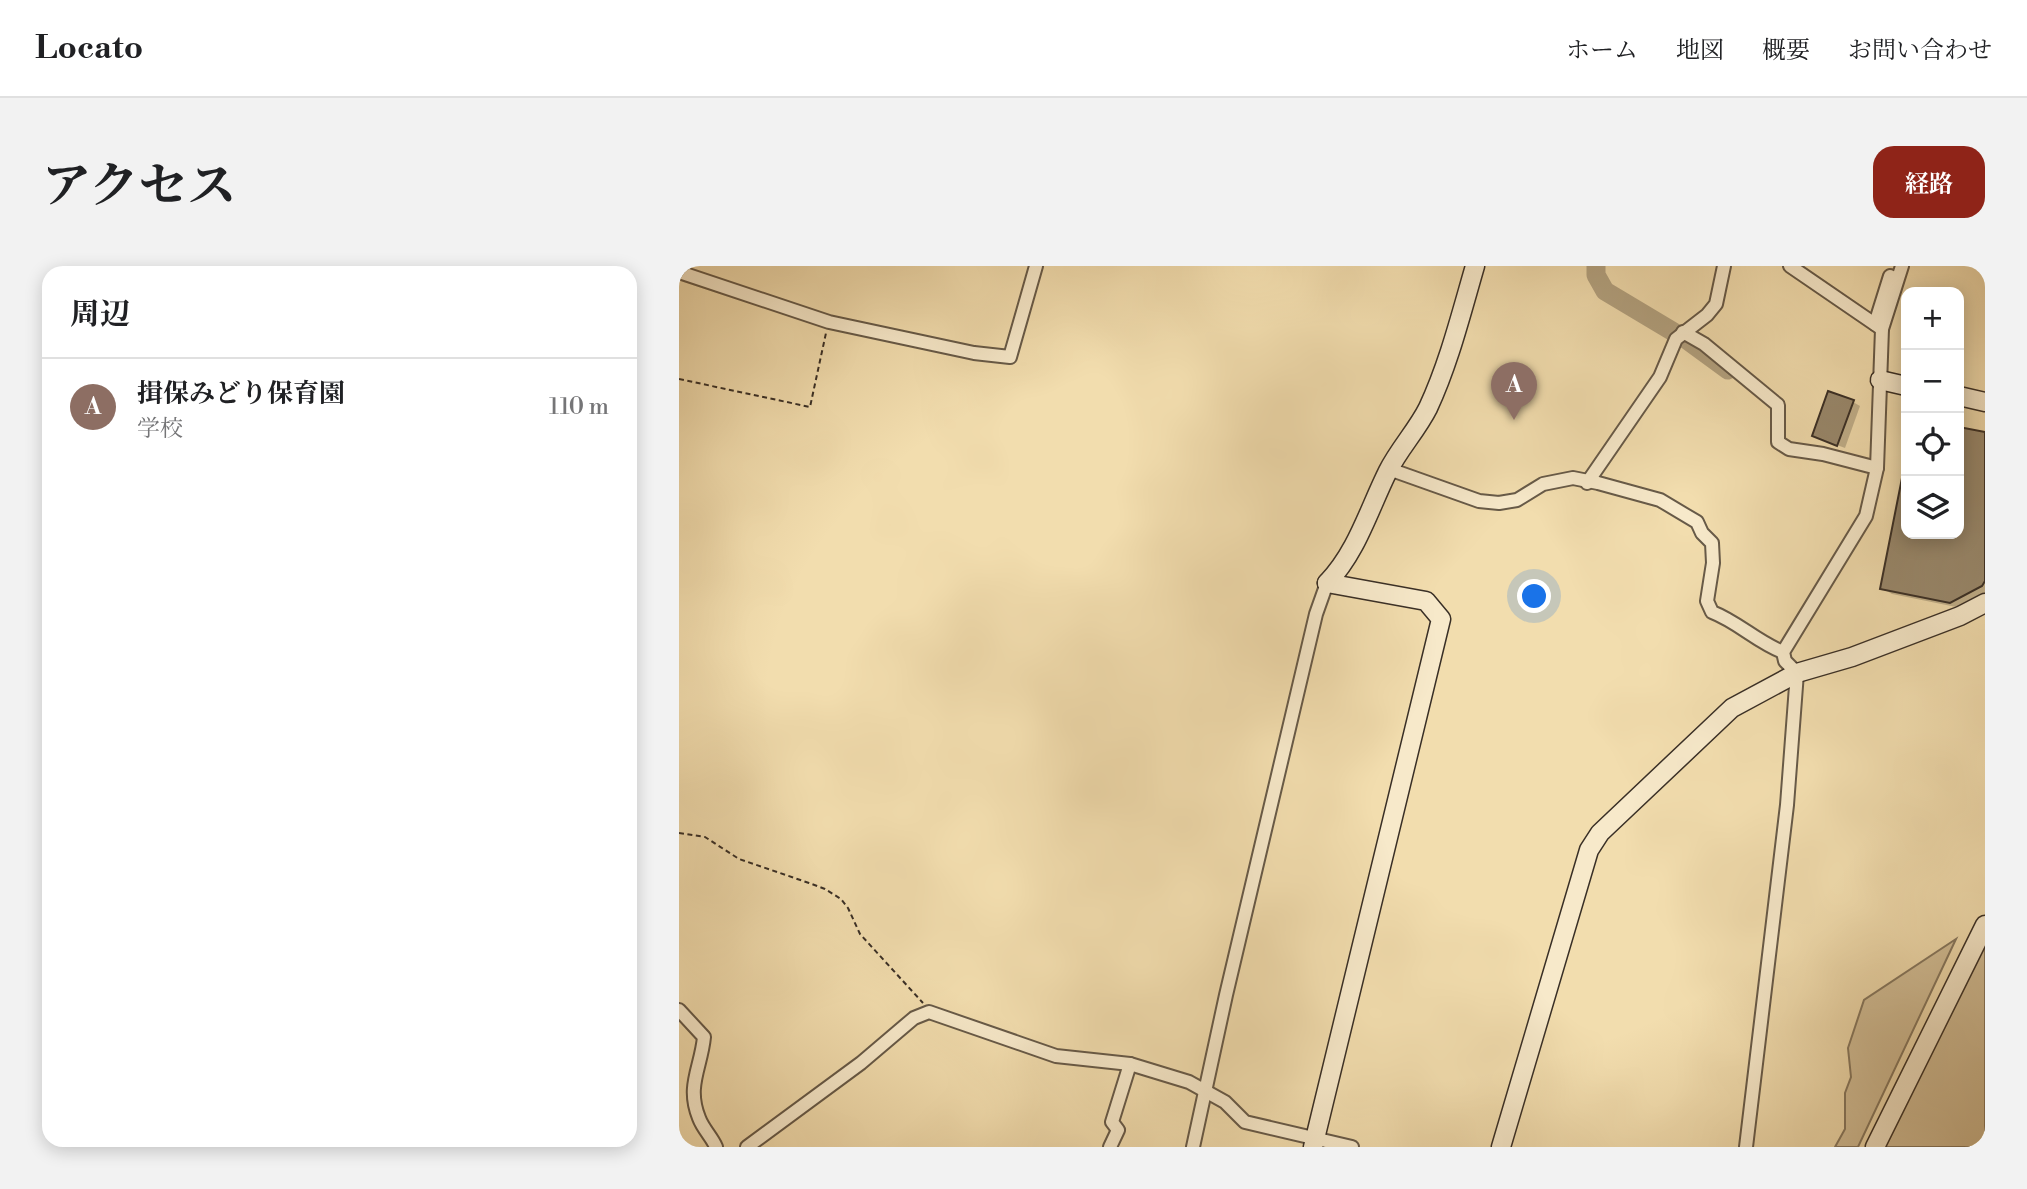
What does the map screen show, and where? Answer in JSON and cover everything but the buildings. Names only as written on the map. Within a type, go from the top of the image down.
[{"type":"street","points":[[679,272],[829,323],[974,353],[1010,357],[1036,266]]},
{"type":"street","points":[[1193,1147],[1316,614],[1327,583],[1339,570],[1389,469],[1426,411],[1445,370],[1475,266]]},
{"type":"street","points":[[1587,483],[1660,377],[1676,339],[1707,315],[1716,304],[1724,266]]},
{"type":"street","points":[[1790,266],[1878,326]]},
{"type":"street","points":[[1746,1147],[1787,805],[1797,673],[1785,661],[1783,652],[1866,516],[1877,468],[1880,380],[1878,326],[1894,266]]},
{"type":"street","points":[[1878,326],[1902,266]]},
{"type":"street","points":[[1683,332],[1726,361],[1745,380],[1765,392],[1778,405],[1778,442],[1789,449],[1823,454],[1877,468]]},
{"type":"street","points":[[1880,380],[1901,385]]},
{"type":"street","points":[[1964,397],[1985,402]]},
{"type":"street","points":[[1389,469],[1467,497],[1499,503],[1517,500],[1543,484],[1573,478],[1660,500],[1697,522],[1702,533],[1712,543],[1713,563],[1707,601],[1712,612],[1732,620],[1765,645],[1783,652]]},
{"type":"street","points":[[1314,1143],[1441,619],[1426,601],[1327,583]]},
{"type":"street","points":[[1501,1147],[1589,850],[1600,833],[1732,708],[1797,673],[1852,657],[1960,616],[1985,603]]},
{"type":"street","points":[[1875,1147],[1985,925]]},
{"type":"street","points":[[679,1010],[704,1037],[692,1092],[699,1120],[716,1147]]},
{"type":"street","points":[[747,1147],[861,1063],[914,1018],[929,1012],[1056,1056],[1131,1064],[1189,1082],[1225,1102],[1245,1122],[1314,1143],[1352,1147]]},
{"type":"street","points":[[1110,1147],[1118,1130],[1112,1122],[1131,1064]]},
{"type":"path","points":[[679,379],[810,407],[829,323]]},
{"type":"path","points":[[679,833],[705,837],[739,859],[825,889],[841,900],[848,908],[860,934],[925,1004],[929,1012]]},
{"type":"shaded area","points":[[1956,939],[1858,1147],[1835,1147],[1845,1129],[1845,1093],[1851,1077],[1848,1048],[1864,1000]]},
{"type":"shaded area","points":[[1985,939],[1985,1147],[1884,1147]]},
{"type":"waterway","points":[[1596,266],[1596,275],[1605,291],[1687,340],[1728,370]]},
{"type":"place","name":"揖保みどり保育園","points":[[1514,420]]}]
